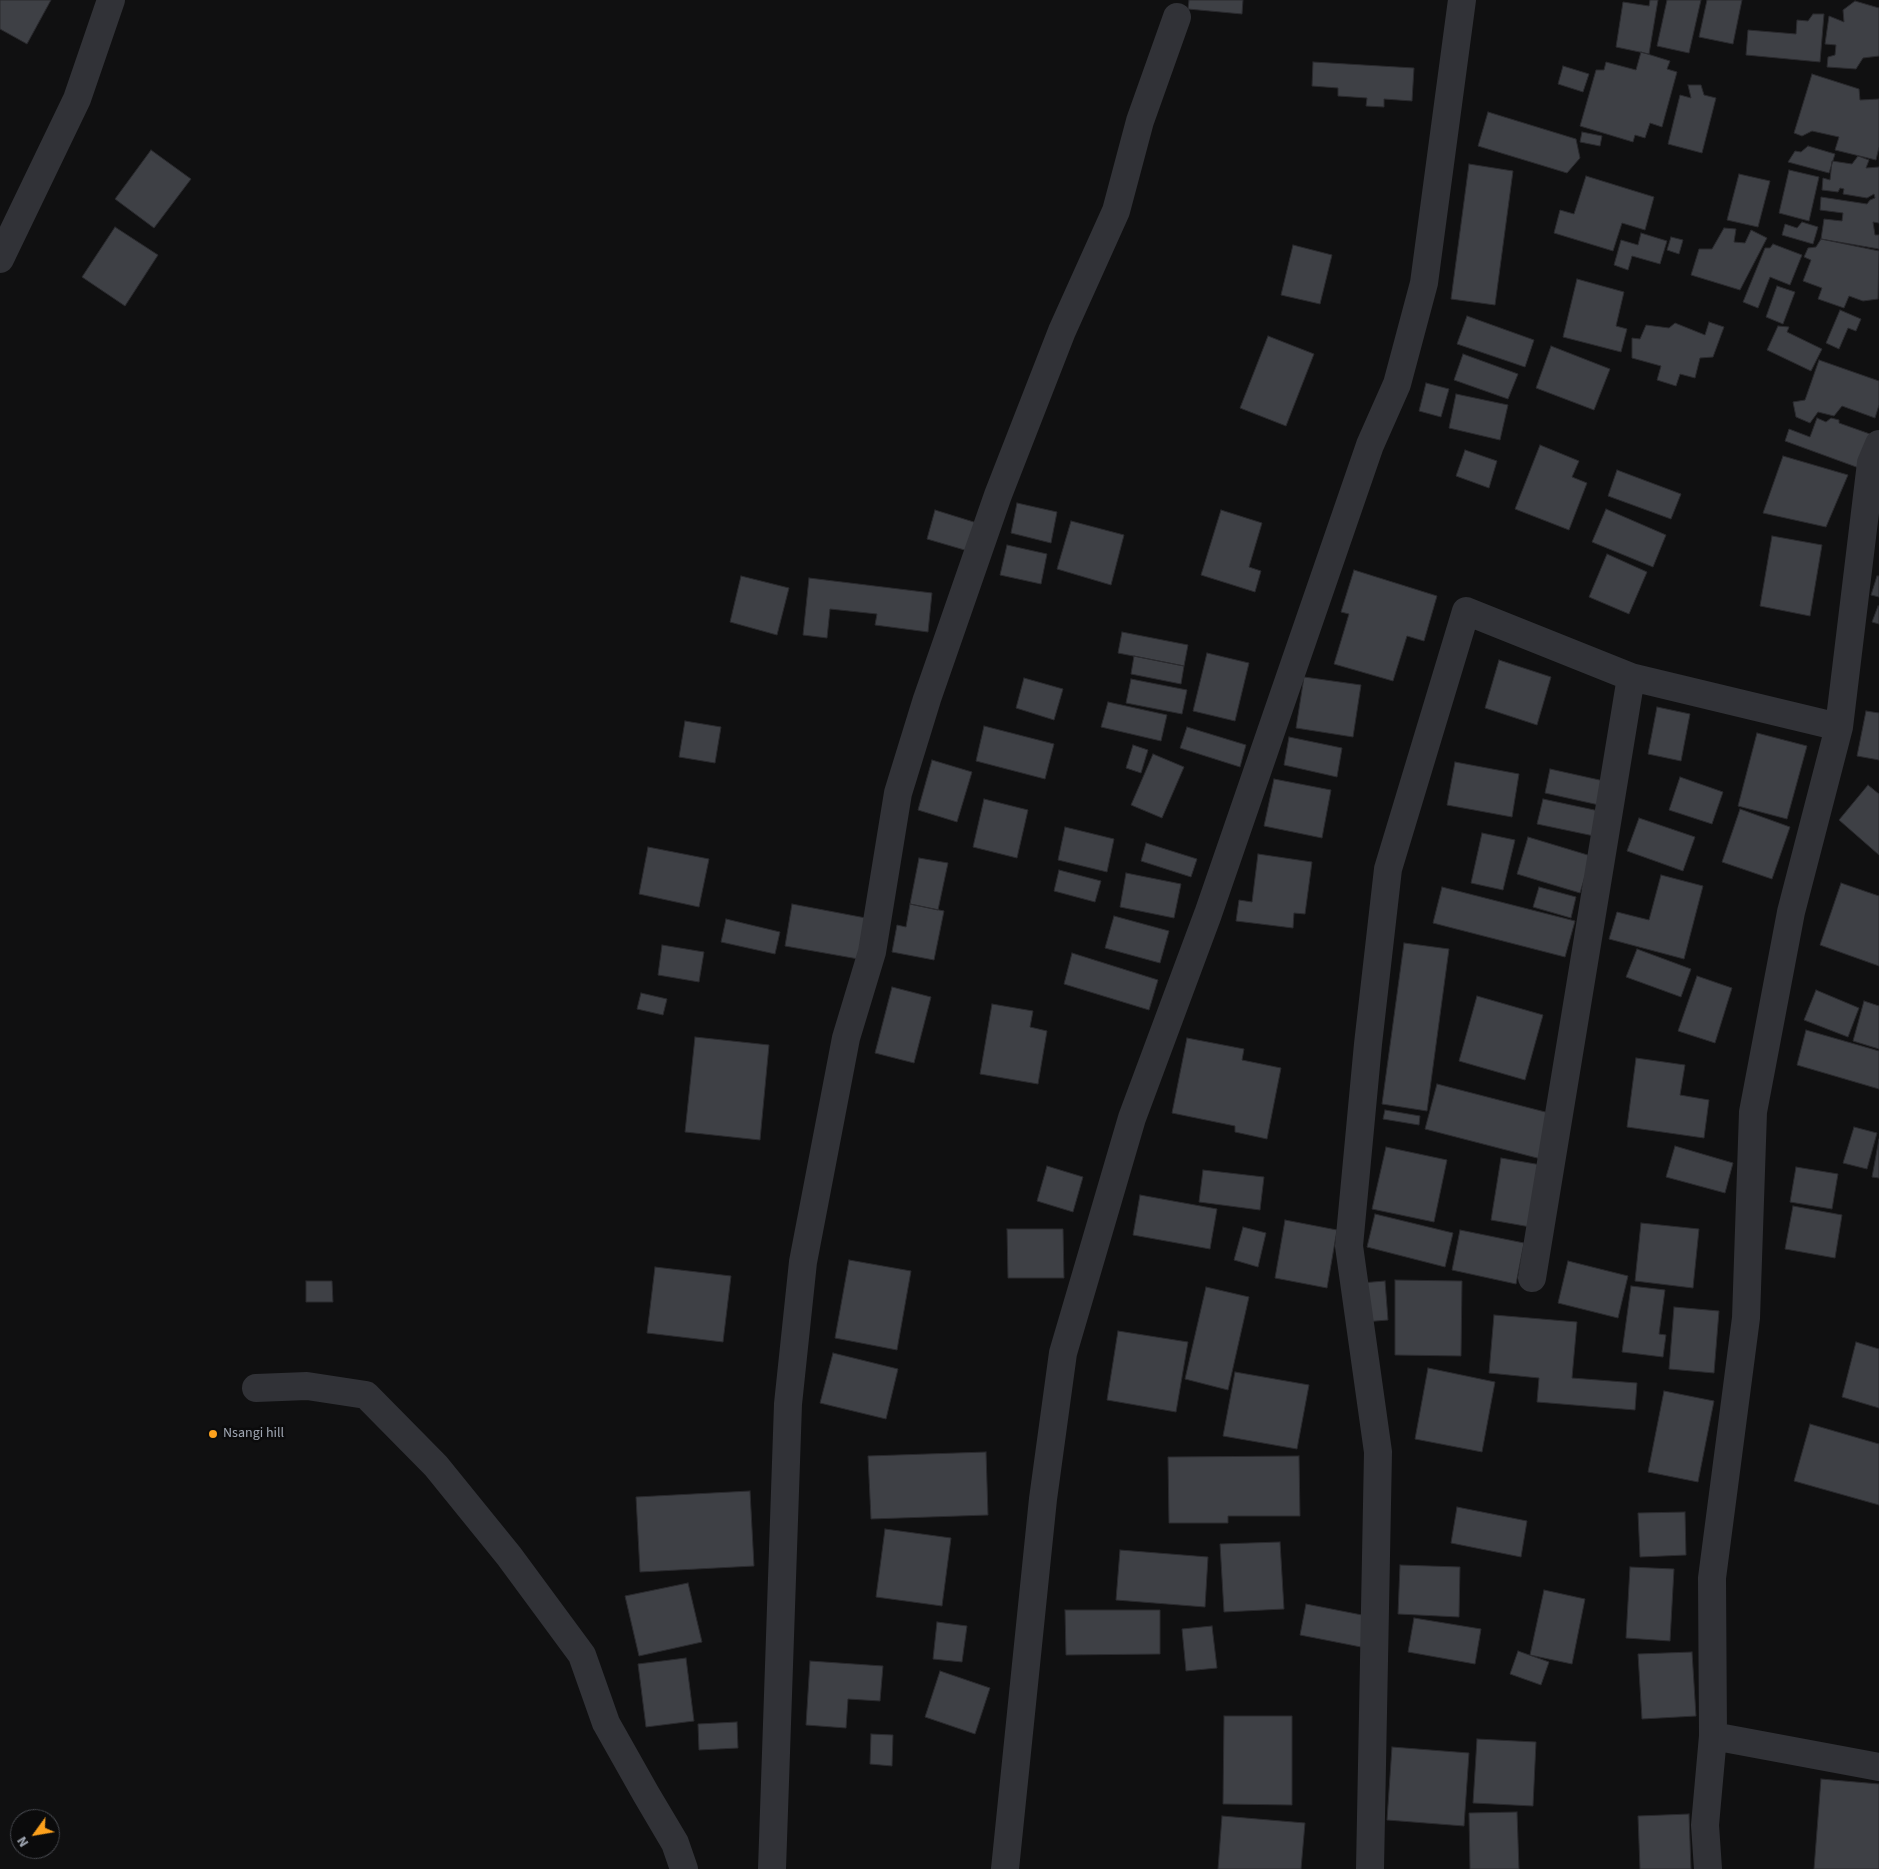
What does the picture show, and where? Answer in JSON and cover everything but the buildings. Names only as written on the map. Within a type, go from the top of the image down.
[{"type":"street","points":[[0,259],[77,99],[111,0]]},
{"type":"street","points":[[1005,1869],[1043,1499],[1063,1354],[1132,1118],[1208,914],[1370,445],[1397,384],[1424,283],[1462,0]]},
{"type":"street","points":[[772,1869],[788,1404],[803,1262],[846,1038],[872,952],[898,793],[927,699],[998,494],[1062,331],[1116,211],[1140,121],[1177,17]]},
{"type":"street","points":[[1708,1869],[1704,1825],[1713,1736],[1712,1578],[1746,1318],[1753,1112],[1791,912],[1839,727],[1876,458]]},
{"type":"street","points":[[1370,1869],[1378,1452],[1349,1246],[1368,1044],[1388,869],[1466,611],[1631,677],[1839,727]]},
{"type":"street","points":[[1532,1278],[1631,677]]},
{"type":"street","points":[[256,1388],[307,1386],[366,1395],[436,1466],[509,1556],[582,1655],[606,1723],[675,1843],[684,1869]]},
{"type":"street","points":[[1713,1736],[1879,1767]]},
{"type":"place","name":"Nsangi hill","points":[[213,1434]]}]
